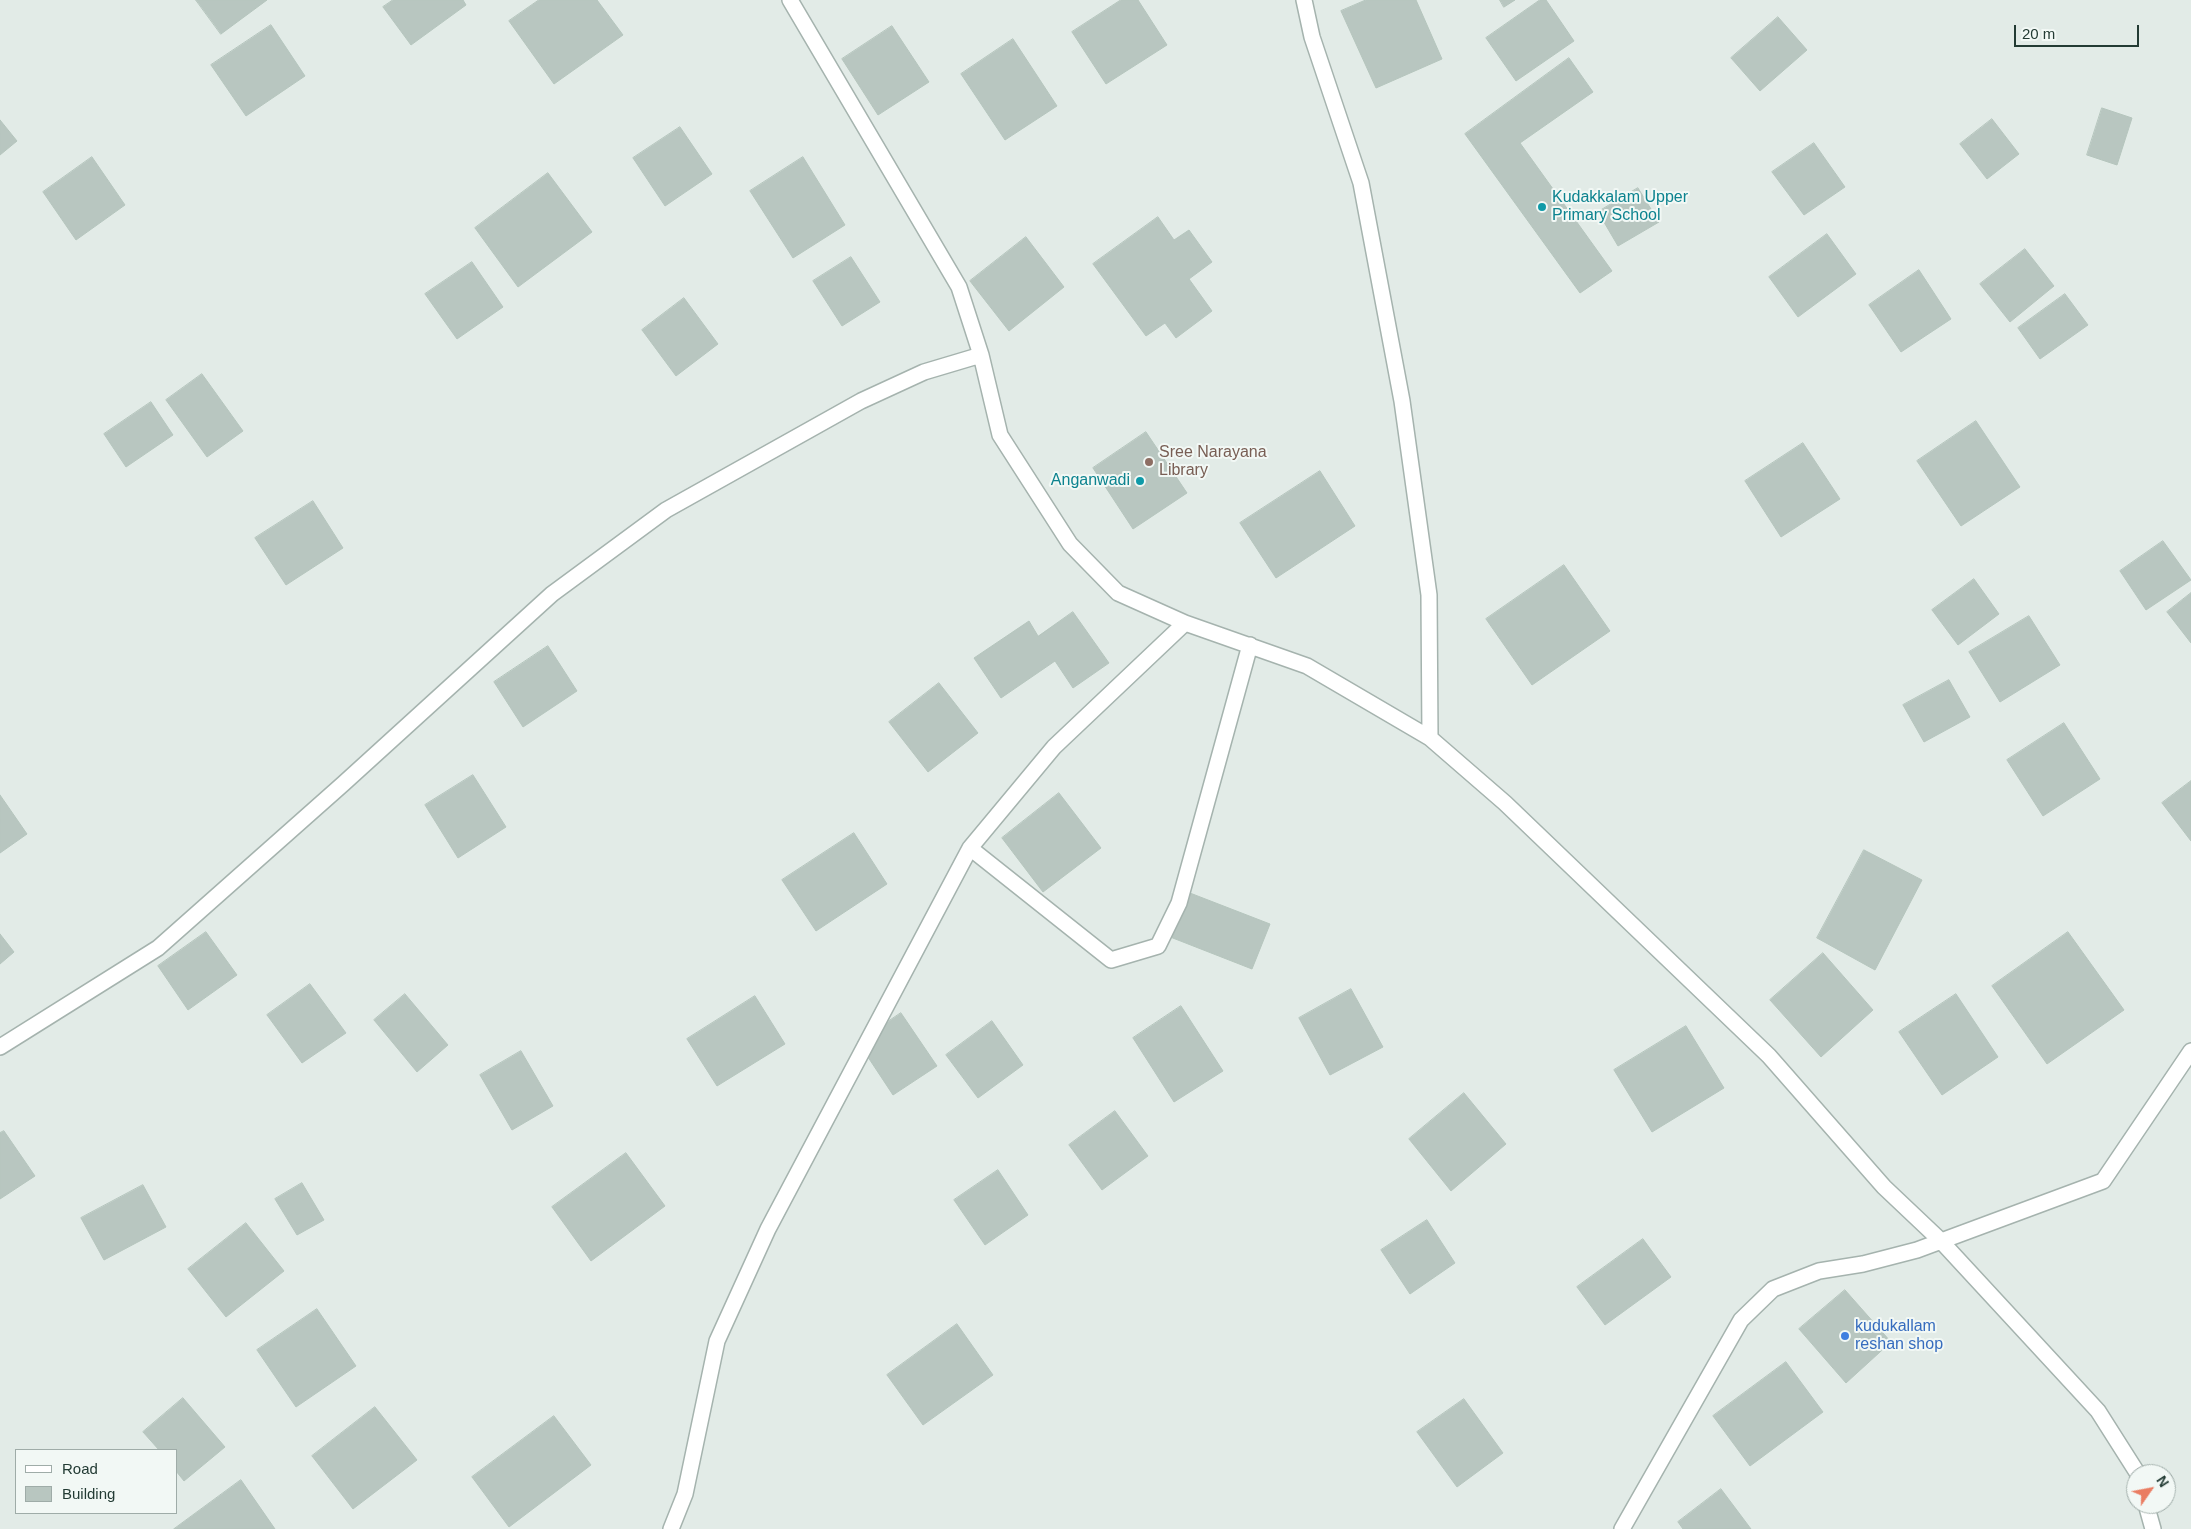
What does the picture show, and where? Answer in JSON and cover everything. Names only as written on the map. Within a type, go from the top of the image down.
[{"type":"street","points":[[790,0],[959,287],[981,354],[1000,434],[1070,544],[1118,593],[1185,623],[1307,666],[1430,738],[1504,803],[1769,1056],[1884,1187],[1940,1240],[2098,1411],[2132,1464]]},
{"type":"street","points":[[1304,0],[1312,36],[1361,183],[1402,401],[1429,595],[1430,738]]},
{"type":"street","points":[[0,1047],[158,948],[343,784],[552,594],[666,510],[861,401],[924,372],[981,354]]},
{"type":"street","points":[[671,1529],[685,1494],[717,1341],[768,1229],[970,848],[1054,747],[1185,623]]},
{"type":"street","points":[[970,848],[1111,960],[1158,946],[1179,903],[1250,646]]},
{"type":"street","points":[[1622,1529],[1741,1320],[1773,1289],[1819,1271],[1863,1264],[1917,1250],[2103,1181],[2191,1051]]},
{"type":"street","points":[[2149,1514],[2153,1529]]},
{"type":"building","points":[[196,0],[267,0],[221,34]]},
{"type":"building","points":[[393,0],[463,0],[466,5],[411,45],[383,7]]},
{"type":"building","points":[[539,0],[597,0],[623,35],[554,84],[509,21]]},
{"type":"building","points":[[1121,0],[1138,0],[1167,45],[1106,84],[1072,32]]},
{"type":"building","points":[[1366,0],[1416,0],[1442,59],[1376,88],[1341,11]]},
{"type":"building","points":[[1500,0],[1515,0],[1504,7]]},
{"type":"building","points":[[1540,0],[1546,0],[1574,41],[1516,81],[1486,38]]},
{"type":"building","points":[[1778,17],[1807,50],[1760,91],[1731,58]]},
{"type":"building","points":[[271,25],[305,76],[246,116],[211,65]]},
{"type":"building","points":[[892,26],[929,82],[878,115],[842,59]]},
{"type":"building","points":[[1013,39],[1057,106],[1005,140],[961,74]]},
{"type":"building","name":"Kudakkalam Upper Primary School","points":[[1569,58],[1593,92],[1520,143],[1612,271],[1580,293],[1465,134]]},
{"type":"building","points":[[2102,108],[2132,118],[2117,165],[2087,155]]},
{"type":"building","points":[[1992,119],[2019,154],[1987,179],[1960,144]]},
{"type":"building","points":[[0,120],[17,141],[0,155]]},
{"type":"building","points":[[680,127],[712,174],[665,206],[633,158]]},
{"type":"building","points":[[1814,143],[1845,187],[1804,215],[1772,172]]},
{"type":"building","points":[[92,157],[125,205],[76,240],[43,192]]},
{"type":"building","points":[[803,157],[845,225],[793,258],[750,191]]},
{"type":"building","points":[[548,173],[592,232],[518,287],[475,228]]},
{"type":"building","points":[[1638,188],[1659,222],[1618,246],[1598,212]]},
{"type":"building","points":[[1158,217],[1174,240],[1189,230],[1212,262],[1189,279],[1212,311],[1176,338],[1165,323],[1146,336],[1093,264]]},
{"type":"building","points":[[1827,234],[1856,274],[1798,317],[1769,277]]},
{"type":"building","points":[[1026,237],[1064,287],[1009,331],[970,281]]},
{"type":"building","points":[[2025,249],[2054,286],[2010,322],[1980,284]]},
{"type":"building","points":[[851,257],[880,302],[842,326],[813,281]]},
{"type":"building","points":[[472,262],[503,307],[457,339],[425,294]]},
{"type":"building","points":[[1919,270],[1951,319],[1901,352],[1869,305]]},
{"type":"building","points":[[2065,294],[2088,325],[2040,359],[2018,328]]},
{"type":"building","points":[[684,298],[718,344],[676,376],[642,330]]},
{"type":"building","points":[[202,374],[243,431],[207,457],[166,400]]},
{"type":"building","points":[[151,402],[173,435],[126,467],[104,434]]},
{"type":"building","points":[[1976,421],[2020,487],[1961,526],[1917,461]]},
{"type":"building","name":"Anganwadi","points":[[1146,432],[1187,493],[1133,529],[1093,468]]},
{"type":"building","points":[[1803,443],[1840,499],[1781,537],[1745,481]]},
{"type":"building","points":[[1320,471],[1355,526],[1276,578],[1240,523]]},
{"type":"building","points":[[313,501],[343,548],[286,585],[255,538]]},
{"type":"building","points":[[2163,541],[2191,580],[2146,610],[2120,571]]},
{"type":"building","points":[[1564,565],[1610,631],[1532,685],[1486,619]]},
{"type":"building","points":[[1974,579],[1999,614],[1958,645],[1932,610]]},
{"type":"building","points":[[2191,593],[2191,643],[2167,612]]},
{"type":"building","points":[[1073,612],[1109,663],[1073,688],[1055,661],[1001,698],[974,658],[1029,621],[1038,636]]},
{"type":"building","points":[[2029,616],[2060,665],[2000,702],[1969,652]]},
{"type":"building","points":[[548,646],[577,691],[523,727],[494,682]]},
{"type":"building","points":[[1949,680],[1970,717],[1924,742],[1903,705]]},
{"type":"building","points":[[939,683],[978,733],[928,772],[889,722]]},
{"type":"building","points":[[2064,723],[2100,779],[2043,816],[2007,760]]},
{"type":"building","points":[[473,775],[506,827],[458,858],[425,805]]},
{"type":"building","points":[[2191,781],[2191,841],[2162,803]]},
{"type":"building","points":[[1059,793],[1101,848],[1043,892],[1002,838]]},
{"type":"building","points":[[0,795],[27,834],[0,853]]},
{"type":"building","points":[[854,833],[887,884],[816,931],[782,880]]},
{"type":"building","points":[[1864,850],[1922,880],[1875,970],[1817,938]]},
{"type":"building","points":[[1177,888],[1270,924],[1252,969],[1160,933]]},
{"type":"building","points":[[206,932],[237,975],[188,1010],[158,966]]},
{"type":"building","points":[[2068,932],[2124,1010],[2047,1064],[1992,986]]},
{"type":"building","points":[[0,934],[14,952],[0,964]]},
{"type":"building","points":[[1823,953],[1873,1010],[1821,1057],[1770,1000]]},
{"type":"building","points":[[310,984],[346,1033],[302,1063],[267,1015]]},
{"type":"building","points":[[1351,989],[1383,1047],[1330,1075],[1299,1018]]},
{"type":"building","points":[[405,994],[448,1045],[417,1072],[374,1020]]},
{"type":"building","points":[[1956,994],[1998,1057],[1942,1095],[1899,1032]]},
{"type":"building","points":[[755,996],[785,1044],[717,1086],[687,1039]]},
{"type":"building","points":[[1181,1006],[1223,1071],[1174,1102],[1133,1038]]},
{"type":"building","points":[[901,1013],[937,1066],[893,1095],[858,1042]]},
{"type":"building","points":[[992,1021],[1023,1065],[978,1098],[946,1055]]},
{"type":"building","points":[[1686,1026],[1724,1088],[1652,1132],[1614,1070]]},
{"type":"building","points":[[521,1051],[553,1106],[512,1130],[480,1075]]},
{"type":"building","points":[[1464,1093],[1506,1144],[1451,1191],[1409,1139]]},
{"type":"building","points":[[1115,1111],[1148,1156],[1102,1190],[1069,1145]]},
{"type":"building","points":[[4,1131],[35,1176],[0,1199],[0,1133]]},
{"type":"building","points":[[626,1153],[665,1206],[591,1261],[552,1207]]},
{"type":"building","points":[[998,1170],[1028,1215],[985,1245],[954,1200]]},
{"type":"building","points":[[302,1183],[324,1220],[297,1235],[275,1199]]},
{"type":"building","points":[[143,1185],[166,1227],[104,1260],[81,1218]]},
{"type":"building","points":[[1427,1220],[1455,1263],[1410,1294],[1381,1250]]},
{"type":"building","points":[[246,1223],[284,1271],[226,1317],[188,1269]]},
{"type":"building","points":[[1643,1239],[1671,1277],[1605,1325],[1577,1287]]},
{"type":"building","name":"kudukallam reshan shop","points":[[1845,1290],[1891,1342],[1846,1383],[1799,1329]]},
{"type":"building","points":[[317,1309],[356,1366],[296,1407],[257,1350]]},
{"type":"building","points":[[957,1324],[993,1375],[923,1425],[887,1375]]},
{"type":"building","points":[[1786,1362],[1823,1412],[1750,1466],[1713,1416]]},
{"type":"building","points":[[183,1398],[225,1447],[184,1481],[178,1474],[178,1449],[158,1449],[143,1432]]},
{"type":"building","points":[[1464,1399],[1503,1453],[1457,1487],[1417,1432]]},
{"type":"building","points":[[375,1407],[417,1460],[353,1509],[312,1456]]},
{"type":"building","points":[[554,1416],[591,1465],[509,1527],[472,1477]]},
{"type":"building","points":[[241,1480],[275,1529],[174,1529]]},
{"type":"building","points":[[1721,1489],[1751,1529],[1683,1529],[1678,1522]]},
{"type":"place","name":"Kudakkalam Upper Primary School","points":[[1542,207]]},
{"type":"place","name":"Sree Narayana Library","points":[[1149,462]]},
{"type":"place","name":"Anganwadi","points":[[1140,481]]},
{"type":"place","name":"kudukallam reshan shop","points":[[1845,1336]]}]
